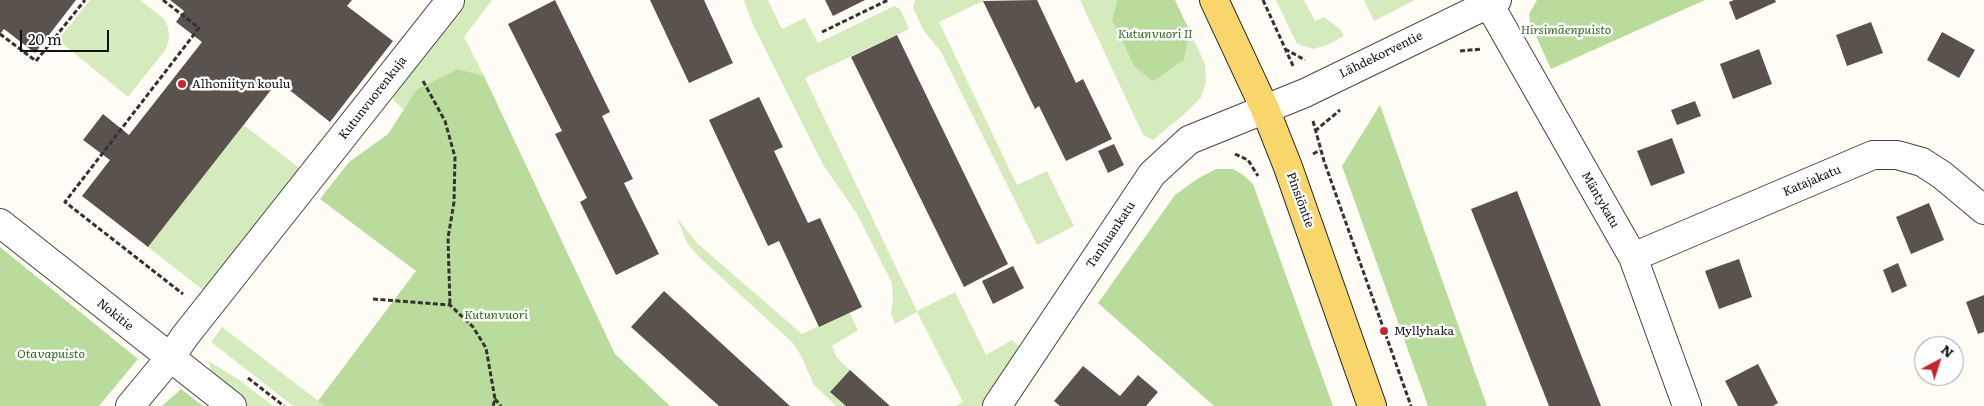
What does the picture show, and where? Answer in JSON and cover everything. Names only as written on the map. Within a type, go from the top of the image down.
[{"type":"main road","name":"Pinsiöntie","points":[[1214,0],[1264,109],[1288,167],[1372,406]]},
{"type":"street","name":"Kutunvuorenkuja","points":[[130,406],[170,358],[449,1]]},
{"type":"street","name":"Lähdekorventie","points":[[1264,109],[1305,93],[1493,2]]},
{"type":"street","name":"Mäntykatu","points":[[1493,2],[1633,257],[1688,406]]},
{"type":"street","name":"Tanhuankatu","points":[[997,406],[1152,174],[1190,140],[1264,109]]},
{"type":"street","name":"Katajakatu","points":[[1633,257],[1872,156],[1896,155],[1922,162],[1942,175],[1984,210]]},
{"type":"street","name":"Nokitie","points":[[0,223],[232,406]]},
{"type":"path","points":[[0,34],[36,61],[85,0]]},
{"type":"path","points":[[163,0],[199,28],[65,202],[205,311]]},
{"type":"path","points":[[822,32],[888,0]]},
{"type":"path","points":[[1263,0],[1305,93],[1320,150],[1411,406]]},
{"type":"path","points":[[408,54],[445,121],[455,157],[454,202],[448,238],[450,305]]},
{"type":"path","points":[[1226,156],[1235,154],[1248,160],[1260,178],[1288,167],[1320,150]]},
{"type":"path","points":[[374,300],[450,305],[474,327],[486,348],[495,399],[493,406]]},
{"type":"path","points":[[495,399],[501,406]]},
{"type":"green space","points":[[90,0],[140,0],[164,19],[168,27],[169,39],[166,49],[128,97],[58,40]]},
{"type":"green space","points":[[464,0],[492,0],[464,37],[484,76],[458,69],[417,89],[404,110],[393,100],[396,88]]},
{"type":"green space","points":[[744,0],[768,0],[782,29],[805,18],[818,43],[894,6],[900,9],[909,29],[805,78],[917,311],[955,292],[986,355],[1012,340],[1021,348],[982,406],[956,406],[963,402],[917,312],[895,324],[891,313],[893,299],[892,283],[857,214],[824,166],[753,25]]},
{"type":"green space","points":[[915,0],[985,0],[939,22],[1017,185],[1047,171],[1074,226],[1037,245],[941,52],[924,31],[913,8]]},
{"type":"green space","points":[[1080,0],[1117,0],[1112,20],[1134,66],[1184,60],[1190,32],[1205,64],[1206,83],[1201,97],[1188,111],[1153,140],[1143,135]]},
{"type":"green space","name":"Kutunvuori II","points":[[1117,0],[1175,0],[1190,32],[1184,60],[1153,81],[1134,66],[1112,20]]},
{"type":"green space","points":[[1276,0],[1304,0],[1315,21],[1324,17],[1340,29],[1344,36],[1327,45],[1313,49],[1297,44]]},
{"type":"green space","points":[[1364,0],[1415,0],[1374,21]]},
{"type":"green space","name":"Hirsimäenpuisto","points":[[1537,0],[1705,0],[1551,69],[1530,23],[1529,14]]},
{"type":"green space","name":"Kutunvuori","points":[[458,69],[484,76],[615,354],[670,406],[325,406],[318,401],[416,271],[320,199],[349,162],[388,134],[417,89]]},
{"type":"green space","points":[[1380,105],[1487,406],[1428,406],[1342,166]]},
{"type":"green space","points":[[244,125],[299,168],[203,290],[148,247]]},
{"type":"green space","points":[[1216,169],[1233,169],[1253,184],[1333,406],[1214,406],[1098,303],[1175,195],[1197,179]]},
{"type":"green space","points":[[677,218],[697,243],[802,334],[849,312],[858,330],[832,346],[837,358],[850,370],[830,392],[846,406],[836,406],[814,385],[800,354],[792,342],[700,258],[687,243]]},
{"type":"green space","name":"Otavapuisto","points":[[0,247],[138,359],[99,406],[0,406]]},
{"type":"green space","points":[[222,327],[325,406],[293,406],[211,342]]},
{"type":"green space","points":[[208,361],[238,379],[273,406],[248,406],[220,384],[211,371]]},
{"type":"green space","points":[[181,389],[203,406],[162,406]]},
{"type":"building","points":[[0,0],[76,0],[35,53],[4,29],[0,34]]},
{"type":"building","points":[[170,0],[352,0],[347,6],[393,41],[330,122],[278,81],[148,247],[82,196],[110,160],[83,140],[103,114],[129,135],[202,42],[176,22],[184,11]]},
{"type":"building","points":[[555,0],[610,112],[602,116],[633,179],[624,183],[659,254],[616,275],[580,202],[587,198],[555,134],[562,131],[508,24]]},
{"type":"building","points":[[650,0],[704,0],[733,63],[689,83]]},
{"type":"building","points":[[825,0],[865,0],[833,16]]},
{"type":"building","points":[[1037,0],[1076,83],[1083,79],[1112,139],[1066,161],[1039,106],[1035,109],[983,1]]},
{"type":"building","points":[[1734,0],[1775,0],[1776,2],[1736,20],[1729,2]]},
{"type":"building","points":[[1871,22],[1883,53],[1847,66],[1836,35]]},
{"type":"building","points":[[1942,32],[1975,50],[1959,78],[1927,60]]},
{"type":"building","points":[[897,35],[1008,264],[964,287],[851,57]]},
{"type":"building","points":[[1759,49],[1772,84],[1733,99],[1720,64]]},
{"type":"building","points":[[759,97],[783,147],[774,151],[808,223],[820,218],[862,307],[819,327],[779,241],[768,246],[709,120]]},
{"type":"building","points":[[1695,101],[1701,116],[1677,125],[1671,110]]},
{"type":"building","points":[[1672,138],[1685,173],[1651,186],[1637,151]]},
{"type":"building","points":[[1114,144],[1124,165],[1108,173],[1098,151]]},
{"type":"building","points":[[1517,191],[1601,406],[1549,406],[1471,209]]},
{"type":"building","points":[[1929,203],[1944,240],[1911,254],[1896,217]]},
{"type":"building","points":[[1739,259],[1752,297],[1719,309],[1705,271]]},
{"type":"building","points":[[1898,263],[1907,286],[1892,293],[1883,270]]},
{"type":"building","points":[[1013,266],[1024,288],[993,304],[982,281]]},
{"type":"building","points":[[664,291],[790,406],[719,406],[631,327]]},
{"type":"building","points":[[1984,295],[1984,332],[1978,334],[1966,302]]},
{"type":"building","points":[[1758,364],[1778,403],[1773,406],[1738,406],[1725,381]]},
{"type":"building","points":[[1083,366],[1120,396],[1138,375],[1158,392],[1146,406],[1060,406],[1054,401]]},
{"type":"building","points":[[850,370],[890,406],[846,406],[830,392]]},
{"type":"place","name":"Alhoniityn koulu","points":[[182,84]]},
{"type":"place","name":"Myllyhaka","points":[[1384,331]]}]
